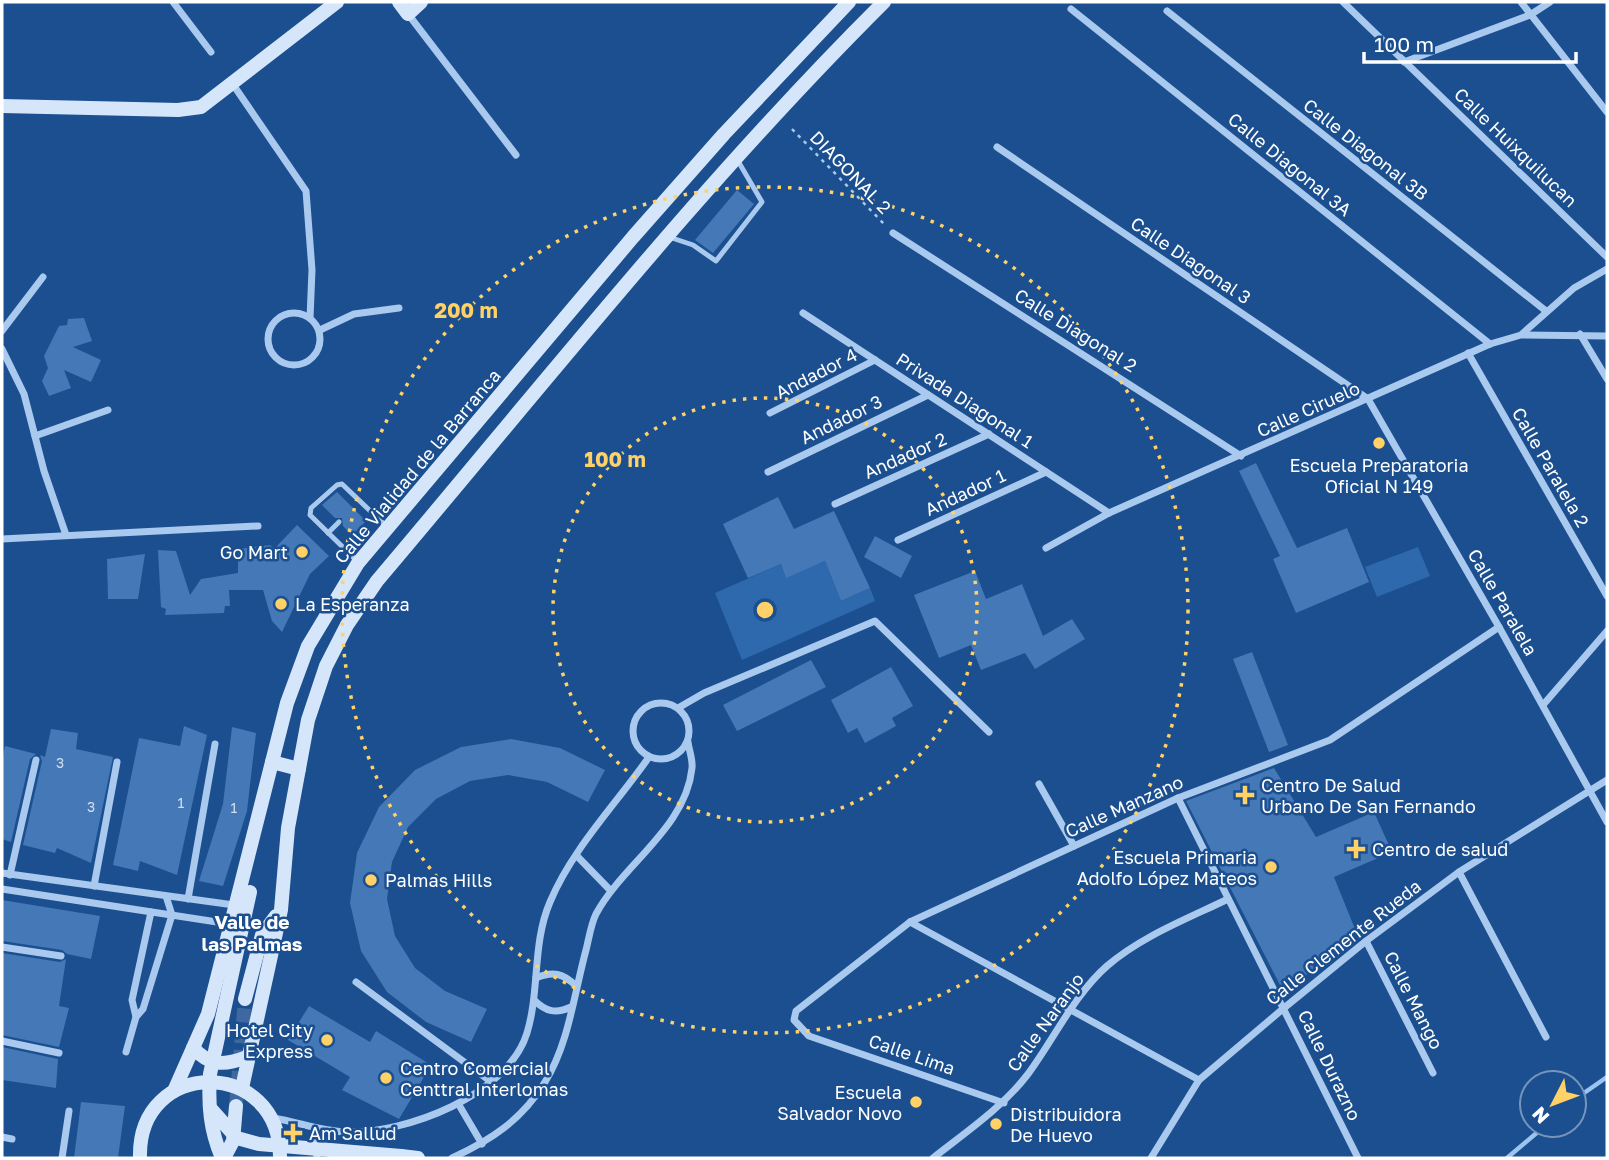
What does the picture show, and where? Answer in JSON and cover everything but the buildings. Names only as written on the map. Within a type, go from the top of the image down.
[{"type":"main road","points":[[2,106],[178,110],[201,107],[337,2]]},
{"type":"main road","points":[[399,2],[408,14],[421,2]]},
{"type":"main road","name":"Calle Vialidad de la Barranca","points":[[140,1158],[144,1126],[156,1106],[174,1091],[208,1014],[287,703],[308,646],[358,563],[633,237],[724,134],[849,2]]},
{"type":"main road","points":[[242,1088],[281,909],[288,828],[308,720],[326,666],[347,625],[377,581],[666,237],[735,157],[884,2]]},
{"type":"main road","points":[[272,762],[299,769]]},
{"type":"main road","points":[[223,1158],[213,1136],[208,1104],[216,1042],[250,892],[246,856]]},
{"type":"main road","points":[[245,999],[262,935],[281,909]]},
{"type":"main road","points":[[193,1048],[207,1061],[216,1064],[247,1057]]},
{"type":"main road","points":[[174,1091],[196,1082],[219,1082],[242,1088],[273,1118],[280,1144],[280,1158]]},
{"type":"main road","points":[[208,1104],[223,1126],[237,1138],[259,1144],[418,1158]]},
{"type":"main road","points":[[223,1158],[233,1141],[236,1106]]},
{"type":"street","points":[[173,2],[211,52]]},
{"type":"street","name":"Calle Huixquilucan","points":[[1343,2],[1607,257]]},
{"type":"street","points":[[1521,2],[1607,112]]},
{"type":"street","points":[[1404,62],[1530,15],[1550,2]]},
{"type":"street","name":"Calle Diagonal 3A","points":[[1070,9],[1490,344]]},
{"type":"street","name":"Calle Diagonal 3B","points":[[1167,11],[1546,311]]},
{"type":"street","points":[[408,14],[516,155]]},
{"type":"street","points":[[232,83],[306,191],[312,271],[310,318]]},
{"type":"street","name":"Calle Diagonal 3","points":[[997,147],[1367,399]]},
{"type":"street","name":"Calle Diagonal 2","points":[[893,233],[1241,456]]},
{"type":"street","points":[[1521,335],[1574,288],[1607,269]]},
{"type":"street","points":[[2,331],[43,277]]},
{"type":"street","points":[[320,330],[354,314],[399,308]]},
{"type":"street","points":[[298,313],[310,318],[320,330],[321,345],[314,358],[303,365],[289,366],[277,360],[269,348],[268,335],[273,322],[284,314],[298,313]]},
{"type":"street","name":"Privada Diagonal 1","points":[[803,313],[1109,513]]},
{"type":"street","points":[[1580,334],[1607,379]]},
{"type":"street","points":[[1521,335],[1607,336]]},
{"type":"street","name":"Calle Ciruelo","points":[[1046,548],[1109,513],[1468,353],[1521,335]]},
{"type":"street","points":[[2,349],[24,394],[66,535]]},
{"type":"street","name":"Calle Paralela 2","points":[[1468,353],[1607,596]]},
{"type":"street","name":"Andador 4","points":[[770,413],[875,360]]},
{"type":"street","name":"Andador 3","points":[[768,472],[928,395]]},
{"type":"street","name":"Calle Paralela","points":[[1367,399],[1499,627],[1607,822]]},
{"type":"street","points":[[35,436],[108,410]]},
{"type":"street","name":"Andador 2","points":[[835,504],[989,434]]},
{"type":"street","name":"Andador 1","points":[[898,540],[1046,472]]},
{"type":"street","points":[[2,539],[258,526]]},
{"type":"street","points":[[678,708],[704,693],[875,621],[989,732]]},
{"type":"street","name":"Calle Manzano","points":[[809,1036],[794,1020],[796,1011],[910,922],[1178,798],[1330,740],[1499,627]]},
{"type":"street","points":[[1543,705],[1607,631]]},
{"type":"street","points":[[452,1158],[503,1132],[528,1106],[546,1081],[563,1044],[594,917],[610,890],[654,843],[681,803],[692,767],[688,742],[689,723],[678,708],[659,702],[642,709],[636,717],[633,735],[641,752],[649,757],[667,759],[676,756],[688,742]]},
{"type":"street","points":[[188,899],[215,744]]},
{"type":"street","points":[[273,1118],[347,1132],[387,1129],[418,1122],[459,1105],[511,1064],[527,1034],[534,1000],[538,951],[550,901],[577,856],[649,757]]},
{"type":"street","points":[[36,760],[6,874],[234,905]]},
{"type":"street","points":[[94,886],[117,762]]},
{"type":"street","name":"Calle Clemente Rueda","points":[[1151,1158],[1199,1080],[1284,1008],[1366,941],[1459,872],[1590,788],[1607,780]]},
{"type":"street","points":[[1039,784],[1074,846]]},
{"type":"street","name":"Calle Durazno","points":[[1178,798],[1358,1158]]},
{"type":"street","points":[[577,856],[610,890]]},
{"type":"street","points":[[1459,872],[1546,1037]]},
{"type":"street","points":[[2,889],[230,924]]},
{"type":"street","points":[[135,1017],[143,1009],[172,915],[166,896]]},
{"type":"street","name":"Calle Naranjo","points":[[933,1158],[1004,1103],[1028,1074],[1070,1011],[1105,968],[1136,944],[1228,899]]},
{"type":"street","points":[[126,1052],[135,1017],[132,1000],[151,912]]},
{"type":"street","points":[[910,922],[1199,1080]]},
{"type":"street","name":"Calle Mango","points":[[1366,941],[1433,1073]]},
{"type":"street","points":[[2,947],[61,956]]},
{"type":"street","points":[[536,978],[548,973],[564,975],[576,986]]},
{"type":"street","points":[[356,982],[490,1081]]},
{"type":"street","points":[[534,1000],[543,1009],[559,1012],[571,1007]]},
{"type":"street","name":"Calle Lima","points":[[809,1036],[1004,1103]]},
{"type":"street","points":[[2,1041],[59,1053]]},
{"type":"street","points":[[459,1105],[482,1144]]},
{"type":"street","points":[[62,1158],[69,1111]]},
{"type":"street","points":[[317,1158],[316,1140],[321,1129]]},
{"type":"street","points":[[2,1137],[12,1139]]},
{"type":"lane","points":[[666,237],[693,245],[716,261],[762,202],[735,157]]},
{"type":"lane","points":[[358,563],[310,515],[311,508],[339,484],[388,528]]},
{"type":"lane","points":[[354,508],[361,501]]},
{"type":"lane","points":[[328,533],[339,522]]},
{"type":"path","name":"DIAGONAL 2","points":[[792,129],[893,233]]},
{"type":"shaded area","points":[[1418,547],[1430,576],[1377,597],[1365,567]]},
{"type":"shaded area","points":[[825,561],[841,601],[870,588],[875,601],[742,660],[715,593],[781,564],[786,577]]},
{"type":"waterway","points":[[1588,1090],[1607,1077]]},
{"type":"waterway","points":[[1507,1158],[1529,1139]]},
{"type":"tunnel","points":[[236,1106],[245,999]]},
{"type":"place","name":"Escuela Preparatoria Oficial N 149","points":[[1379,443]]},
{"type":"place","name":"Go Mart","points":[[302,552]]},
{"type":"place","name":"La Esperanza","points":[[281,604]]},
{"type":"place","name":"Centro De Salud Urbano De San Fernando","points":[[1245,795]]},
{"type":"place","name":"Centro de salud","points":[[1356,849]]},
{"type":"place","name":"Escuela Primaria Adolfo López Mateos","points":[[1271,867]]},
{"type":"place","name":"Palmas Hills","points":[[371,880]]},
{"type":"place","name":"Hotel City Express","points":[[327,1040]]},
{"type":"place","name":"Centro Comercial Centtral Interlomas","points":[[386,1078]]},
{"type":"place","name":"Escuela Salvador Novo","points":[[916,1102]]},
{"type":"place","name":"Distribuidora De Huevo","points":[[996,1124]]},
{"type":"place","name":"Am Sallud","points":[[293,1133]]},
{"type":"district","name":"Valle de las Palmas","points":[[252,932]]}]
